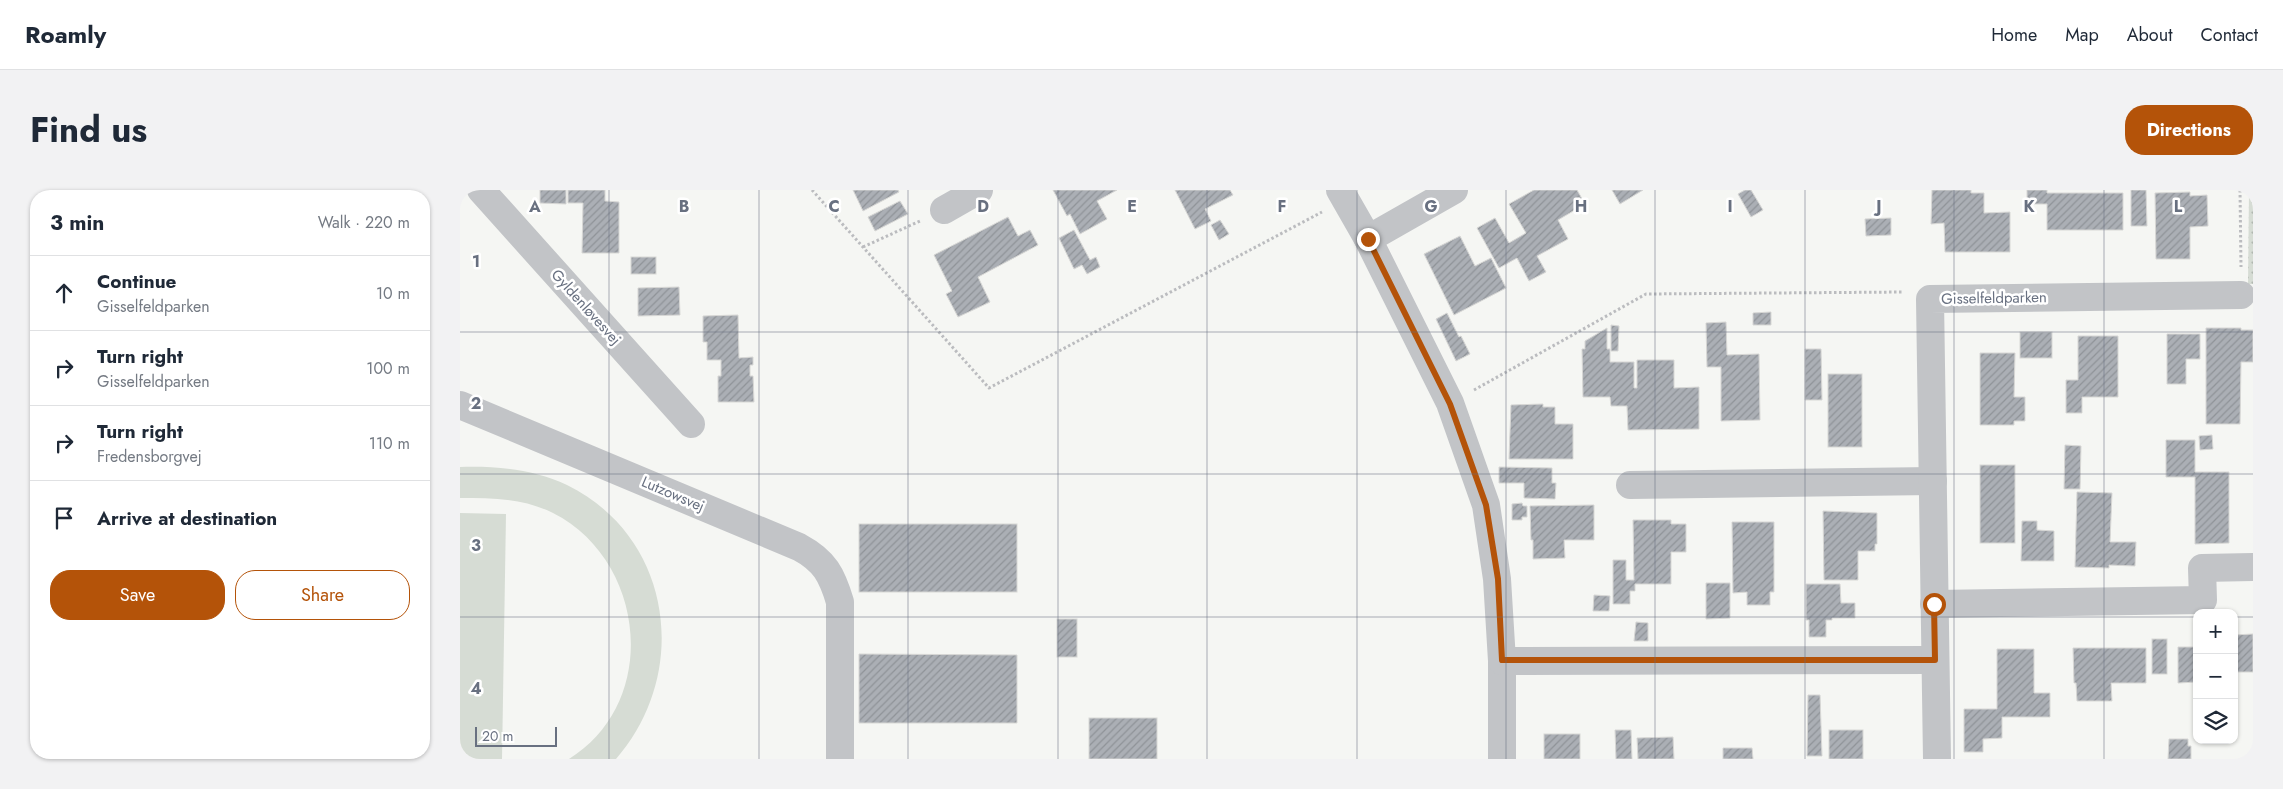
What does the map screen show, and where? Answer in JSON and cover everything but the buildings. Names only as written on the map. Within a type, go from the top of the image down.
[{"type":"street","name":"Gyldenløvesvej","points":[[481,190],[691,424]]},
{"type":"street","points":[[944,210],[979,190]]},
{"type":"street","points":[[1368,239],[1454,190]]},
{"type":"street","points":[[1343,195],[1368,239],[1450,404],[1486,505],[1498,579],[1502,660],[1502,759]]},
{"type":"street","name":"Gisselfeldparken","points":[[1937,759],[1930,299],[2241,295]]},
{"type":"street","name":"Lutzowsvej","points":[[460,405],[813,554],[825,565],[834,583],[840,602],[840,759]]},
{"type":"street","points":[[1630,486],[1933,482]]},
{"type":"street","points":[[1934,604],[2203,600],[2202,568],[2253,567]]},
{"type":"street","points":[[1502,660],[1935,660]]},
{"type":"path","points":[[812,190],[989,388],[1343,195]]},
{"type":"path","points":[[2240,190],[2241,295]]},
{"type":"path","points":[[863,246],[944,210]]},
{"type":"path","points":[[1450,404],[1646,294],[1908,292],[1930,299]]},
{"type":"shaded area","points":[[2249,192],[2253,195],[2253,284],[2248,284]]},
{"type":"shaded area","points":[[460,467],[488,467],[528,472],[567,485],[603,508],[630,538],[649,572],[659,609],[661,648],[655,687],[640,725],[616,759],[569,759],[599,734],[618,703],[629,669],[630,632],[623,596],[608,563],[584,535],[553,513],[542,508],[530,504],[496,499],[460,498]]},
{"type":"shaded area","points":[[460,513],[506,514],[502,759],[460,759]]},
{"type":"route","points":[[1368,239],[1450,404],[1486,505],[1498,579],[1502,660],[1935,660],[1934,604]]}]
